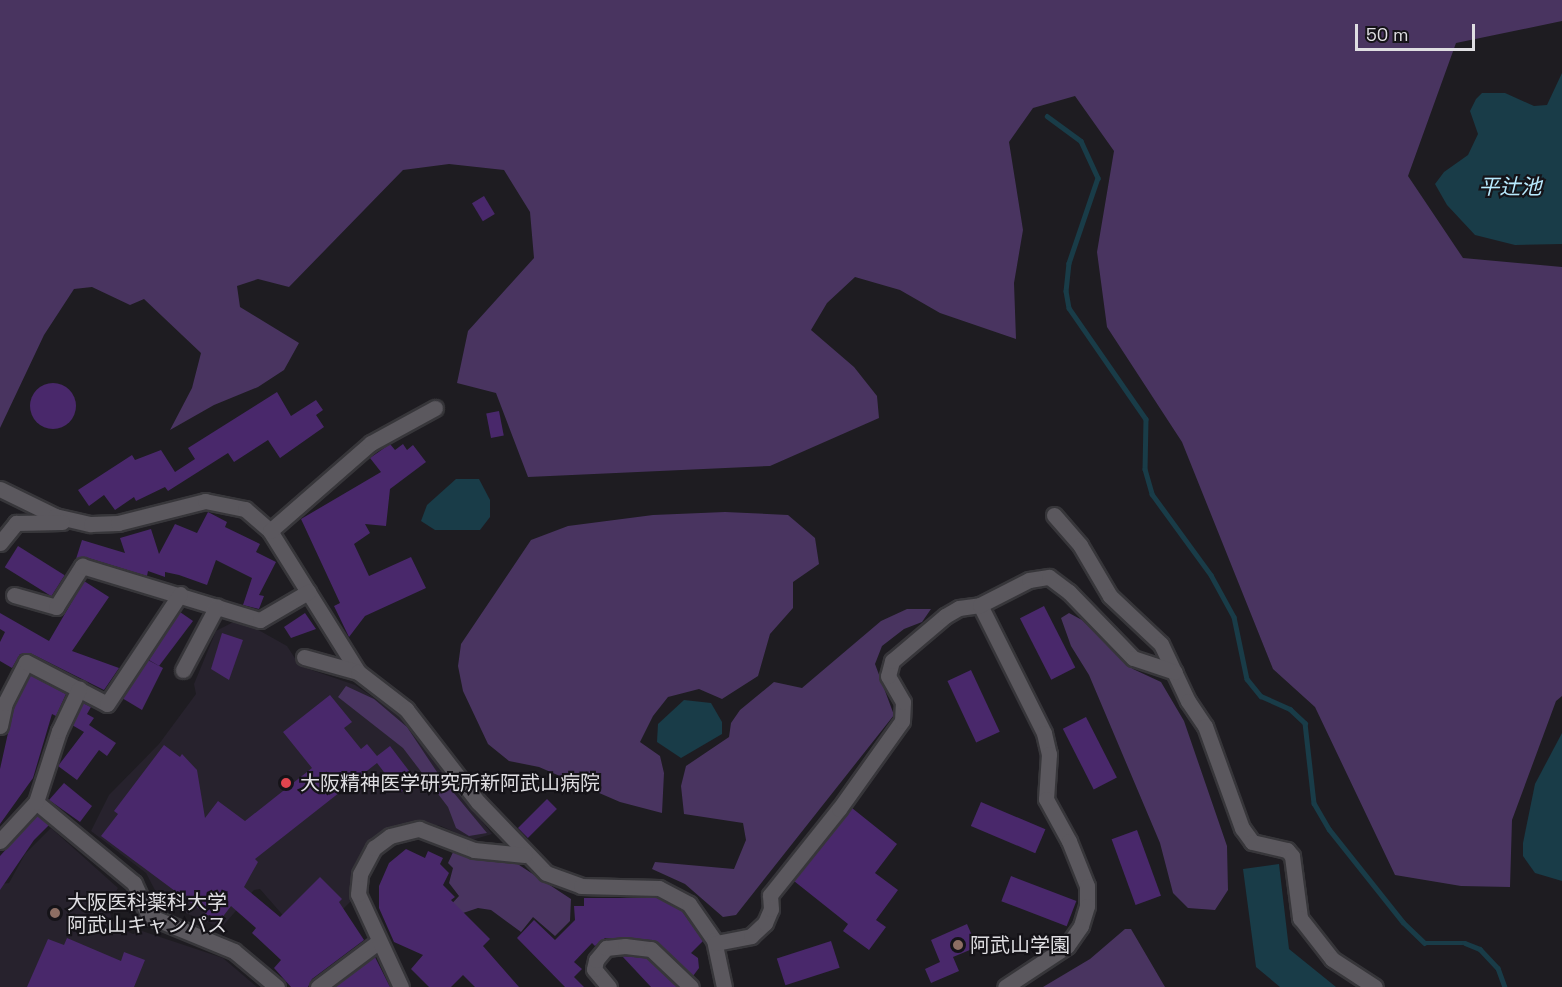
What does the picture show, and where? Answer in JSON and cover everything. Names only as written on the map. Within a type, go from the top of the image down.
[{"type":"street","points":[[270,531],[371,443],[435,408]]},
{"type":"street","points":[[0,489],[74,522]]},
{"type":"street","points":[[0,543],[16,523],[118,523],[205,501],[221,502],[245,509],[270,531],[358,672]]},
{"type":"street","points":[[1054,515],[1080,545],[1110,596],[1161,644],[1206,726],[1242,828],[1252,842],[1287,850],[1292,856],[1300,918],[1332,959],[1375,987]]},
{"type":"street","points":[[14,595],[56,607],[82,566],[260,620],[308,592]]},
{"type":"street","points":[[716,943],[751,936],[765,923],[771,909],[770,895],[902,721],[903,702],[888,676],[892,661],[945,616],[959,608],[980,605],[1029,580],[1049,577],[1070,592],[1133,658],[1175,672]]},
{"type":"street","points":[[0,726],[5,703],[26,662],[107,704],[180,594]]},
{"type":"street","points":[[980,605],[1044,734],[1049,754],[1046,799],[1069,841],[1087,886],[1087,906],[1081,926],[1067,946],[1005,987]]},
{"type":"street","points":[[183,670],[217,606]]},
{"type":"street","points":[[304,657],[358,672],[392,696],[420,723],[470,792],[525,855],[546,873],[572,884],[648,886],[670,892],[697,911],[716,943],[724,987]]},
{"type":"street","points":[[0,841],[36,802],[59,731],[78,689]]},
{"type":"street","points":[[36,802],[134,883],[149,916],[234,951],[277,987]]},
{"type":"street","points":[[401,987],[360,904],[358,884],[368,856],[390,836],[423,830],[474,850],[525,855]]},
{"type":"street","points":[[318,987],[378,942]]},
{"type":"street","points":[[609,987],[594,969],[596,960],[606,948],[625,946],[651,949],[691,987]]},
{"type":"shaded area","points":[[0,0],[1562,0],[1562,21],[1456,43],[1408,176],[1463,258],[1562,267],[1562,696],[1556,701],[1512,820],[1510,887],[1461,886],[1395,875],[1315,707],[1273,669],[1182,442],[1107,327],[1097,252],[1114,151],[1075,96],[1033,108],[1009,142],[1023,230],[1014,283],[1016,339],[940,313],[900,290],[855,277],[827,303],[811,330],[854,367],[877,396],[879,418],[770,466],[528,477],[496,393],[457,383],[468,331],[534,258],[530,212],[504,170],[449,164],[403,170],[289,287],[258,279],[237,286],[240,307],[299,343],[284,370],[258,387],[214,405],[170,430],[192,388],[201,353],[144,299],[130,305],[92,287],[74,289],[44,335],[0,428]]},
{"type":"shaded area","points":[[725,512],[788,515],[815,538],[819,564],[793,582],[793,608],[770,634],[758,676],[722,699],[699,689],[668,697],[653,716],[640,742],[660,756],[664,773],[662,813],[620,802],[539,767],[509,761],[488,744],[463,691],[458,666],[461,644],[531,540],[568,526],[653,515]]},
{"type":"shaded area","points":[[907,609],[931,609],[922,622],[904,629],[882,646],[875,664],[894,715],[736,915],[723,917],[685,884],[652,869],[655,862],[734,869],[746,840],[743,823],[684,814],[681,786],[686,766],[729,737],[731,723],[740,710],[774,682],[802,688],[881,621]]},
{"type":"shaded area","points":[[1069,613],[1082,620],[1133,669],[1161,682],[1184,721],[1227,846],[1228,890],[1215,910],[1188,908],[1173,893],[1160,843],[1089,675],[1071,646],[1061,618]]},
{"type":"shaded area","name":"大阪精神医学研究所新阿武山病院","points":[[239,619],[287,646],[300,666],[355,685],[399,715],[492,834],[472,840],[441,826],[417,822],[383,830],[364,848],[355,864],[353,899],[308,944],[260,889],[254,890],[221,928],[174,908],[157,894],[146,873],[91,831],[109,795],[159,744],[196,694],[194,684],[216,631]]},
{"type":"shaded area","points":[[346,686],[374,699],[407,727],[439,775],[487,833],[469,836],[456,828],[448,807],[403,748],[338,697]]},
{"type":"shaded area","name":"大阪医科薬科大学 阿武山キャンパス","points":[[51,828],[118,888],[108,905],[112,920],[122,929],[133,934],[142,931],[223,958],[257,987],[0,987],[0,884],[9,883],[25,854]]},
{"type":"shaded area","points":[[454,850],[513,861],[571,899],[570,921],[555,936],[533,917],[521,932],[491,910],[478,908],[454,916],[445,911],[459,896],[449,883],[453,868],[448,863]]},
{"type":"shaded area","points":[[1125,929],[1131,929],[1165,987],[1043,987],[1090,959]]},
{"type":"water","name":"平辻池","points":[[1562,73],[1562,244],[1515,245],[1475,235],[1447,205],[1435,184],[1444,172],[1468,155],[1478,134],[1470,111],[1476,99],[1482,93],[1505,93],[1534,106],[1547,105]]},
{"type":"water","points":[[456,479],[479,479],[490,500],[490,517],[480,530],[435,530],[421,521],[427,505]]},
{"type":"water","points":[[684,700],[711,703],[722,722],[722,734],[681,758],[657,742],[658,724]]},
{"type":"water","points":[[1562,733],[1562,881],[1535,873],[1523,856],[1523,843],[1535,784]]},
{"type":"water","points":[[1279,864],[1289,949],[1336,987],[1280,987],[1256,967],[1243,869]]},
{"type":"building","points":[[484,196],[495,214],[483,221],[472,203]]},
{"type":"building","points":[[53,383],[62,384],[70,389],[75,397],[75,415],[70,423],[62,428],[53,429],[44,428],[36,423],[31,415],[30,406],[31,397],[36,389],[44,384]]},
{"type":"building","points":[[277,392],[291,416],[316,400],[323,410],[316,415],[324,427],[280,458],[268,440],[234,462],[228,453],[168,491],[165,487],[136,501],[134,497],[115,510],[104,495],[89,506],[78,490],[132,455],[135,460],[161,450],[175,472],[195,459],[188,448]]},
{"type":"building","points":[[499,411],[504,436],[491,438],[486,413]]},
{"type":"building","points":[[390,444],[395,450],[403,444],[407,450],[413,445],[426,462],[390,489],[386,526],[365,524],[370,533],[354,544],[369,576],[411,557],[426,588],[365,616],[349,637],[334,606],[340,603],[301,519],[381,472],[370,458]]},
{"type":"building","points":[[208,512],[227,522],[225,527],[260,544],[256,552],[276,562],[259,595],[264,596],[259,609],[243,605],[252,578],[216,560],[207,585],[165,572],[165,577],[148,571],[147,576],[85,557],[76,559],[82,540],[125,553],[120,538],[151,529],[159,554],[175,524],[197,533]]},
{"type":"building","points":[[18,546],[65,575],[51,596],[5,567]]},
{"type":"building","points":[[84,581],[109,597],[72,651],[119,668],[104,690],[30,653],[20,654],[12,668],[0,661],[0,642],[5,632],[0,629],[0,613],[49,641]]},
{"type":"building","points":[[1044,606],[1075,667],[1051,680],[1020,618]]},
{"type":"building","points":[[180,612],[193,621],[159,666],[149,660]]},
{"type":"building","points":[[305,613],[316,629],[291,638],[284,627]]},
{"type":"building","points":[[222,633],[243,640],[229,680],[211,669]]},
{"type":"building","points":[[148,660],[163,668],[142,710],[122,698]]},
{"type":"building","points":[[971,670],[1000,732],[976,743],[947,681]]},
{"type":"building","points":[[30,675],[66,694],[56,716],[52,714],[33,778],[0,824],[0,769],[14,706]]},
{"type":"building","points":[[330,695],[352,722],[344,728],[361,749],[367,744],[377,756],[390,746],[416,780],[400,793],[377,763],[255,859],[258,862],[244,887],[280,917],[320,877],[342,899],[339,902],[364,940],[312,979],[308,987],[291,987],[274,968],[281,960],[252,933],[256,928],[231,906],[218,923],[101,836],[118,814],[114,811],[164,745],[180,757],[182,754],[197,770],[205,818],[218,801],[245,821],[312,768],[283,732]]},
{"type":"building","points":[[83,703],[91,707],[87,714],[94,718],[89,725],[116,743],[107,756],[99,750],[77,780],[58,766],[84,732],[72,725]]},
{"type":"building","points":[[1086,717],[1117,778],[1094,789],[1063,729]]},
{"type":"building","points":[[64,783],[92,806],[80,822],[49,800]]},
{"type":"building","points":[[547,799],[557,809],[528,838],[518,828]]},
{"type":"building","points":[[981,802],[1045,829],[1035,853],[971,826]]},
{"type":"building","points":[[852,808],[897,844],[875,873],[898,890],[876,920],[886,927],[869,950],[843,931],[848,924],[794,881]]},
{"type":"building","points":[[37,815],[49,825],[34,840],[0,890],[0,856]]},
{"type":"building","points":[[1137,830],[1161,896],[1136,905],[1112,839]]},
{"type":"building","points":[[406,849],[425,858],[428,851],[443,858],[440,864],[449,873],[443,885],[455,897],[451,900],[490,939],[483,946],[519,987],[475,987],[463,975],[451,987],[429,987],[411,969],[423,955],[394,942],[379,908],[379,886],[389,863]]},
{"type":"building","points":[[1011,876],[1076,901],[1067,926],[1001,901]]},
{"type":"building","points":[[584,898],[658,898],[682,911],[703,941],[691,953],[698,958],[699,968],[693,976],[653,940],[605,938],[595,946],[592,943],[574,962],[582,969],[574,977],[584,987],[565,987],[517,938],[534,920],[555,940],[575,920],[574,906],[584,906]]},
{"type":"building","points":[[967,924],[977,947],[953,957],[959,971],[931,983],[925,969],[940,962],[931,940]]},
{"type":"building","points":[[67,938],[121,961],[124,952],[145,960],[134,987],[27,987],[48,939],[64,945]]},
{"type":"building","points":[[831,941],[840,968],[785,985],[777,959]]},
{"type":"building","points":[[622,956],[647,958],[677,987],[651,987]]},
{"type":"building","points":[[375,957],[390,987],[334,987]]},
{"type":"waterway","points":[[1047,116],[1081,141],[1098,178],[1069,263],[1066,291],[1069,308],[1146,419],[1145,469],[1152,494],[1211,575],[1234,617],[1247,679],[1261,696],[1290,709],[1305,723],[1314,803],[1329,829],[1403,922],[1425,943],[1465,943],[1480,949],[1498,968],[1505,987]]},
{"type":"place","name":"大阪精神医学研究所新阿武山病院","points":[[286,783]]},
{"type":"place","name":"大阪医科薬科大学 阿武山キャンパス","points":[[55,913]]},
{"type":"place","name":"阿武山学園","points":[[958,945]]}]
